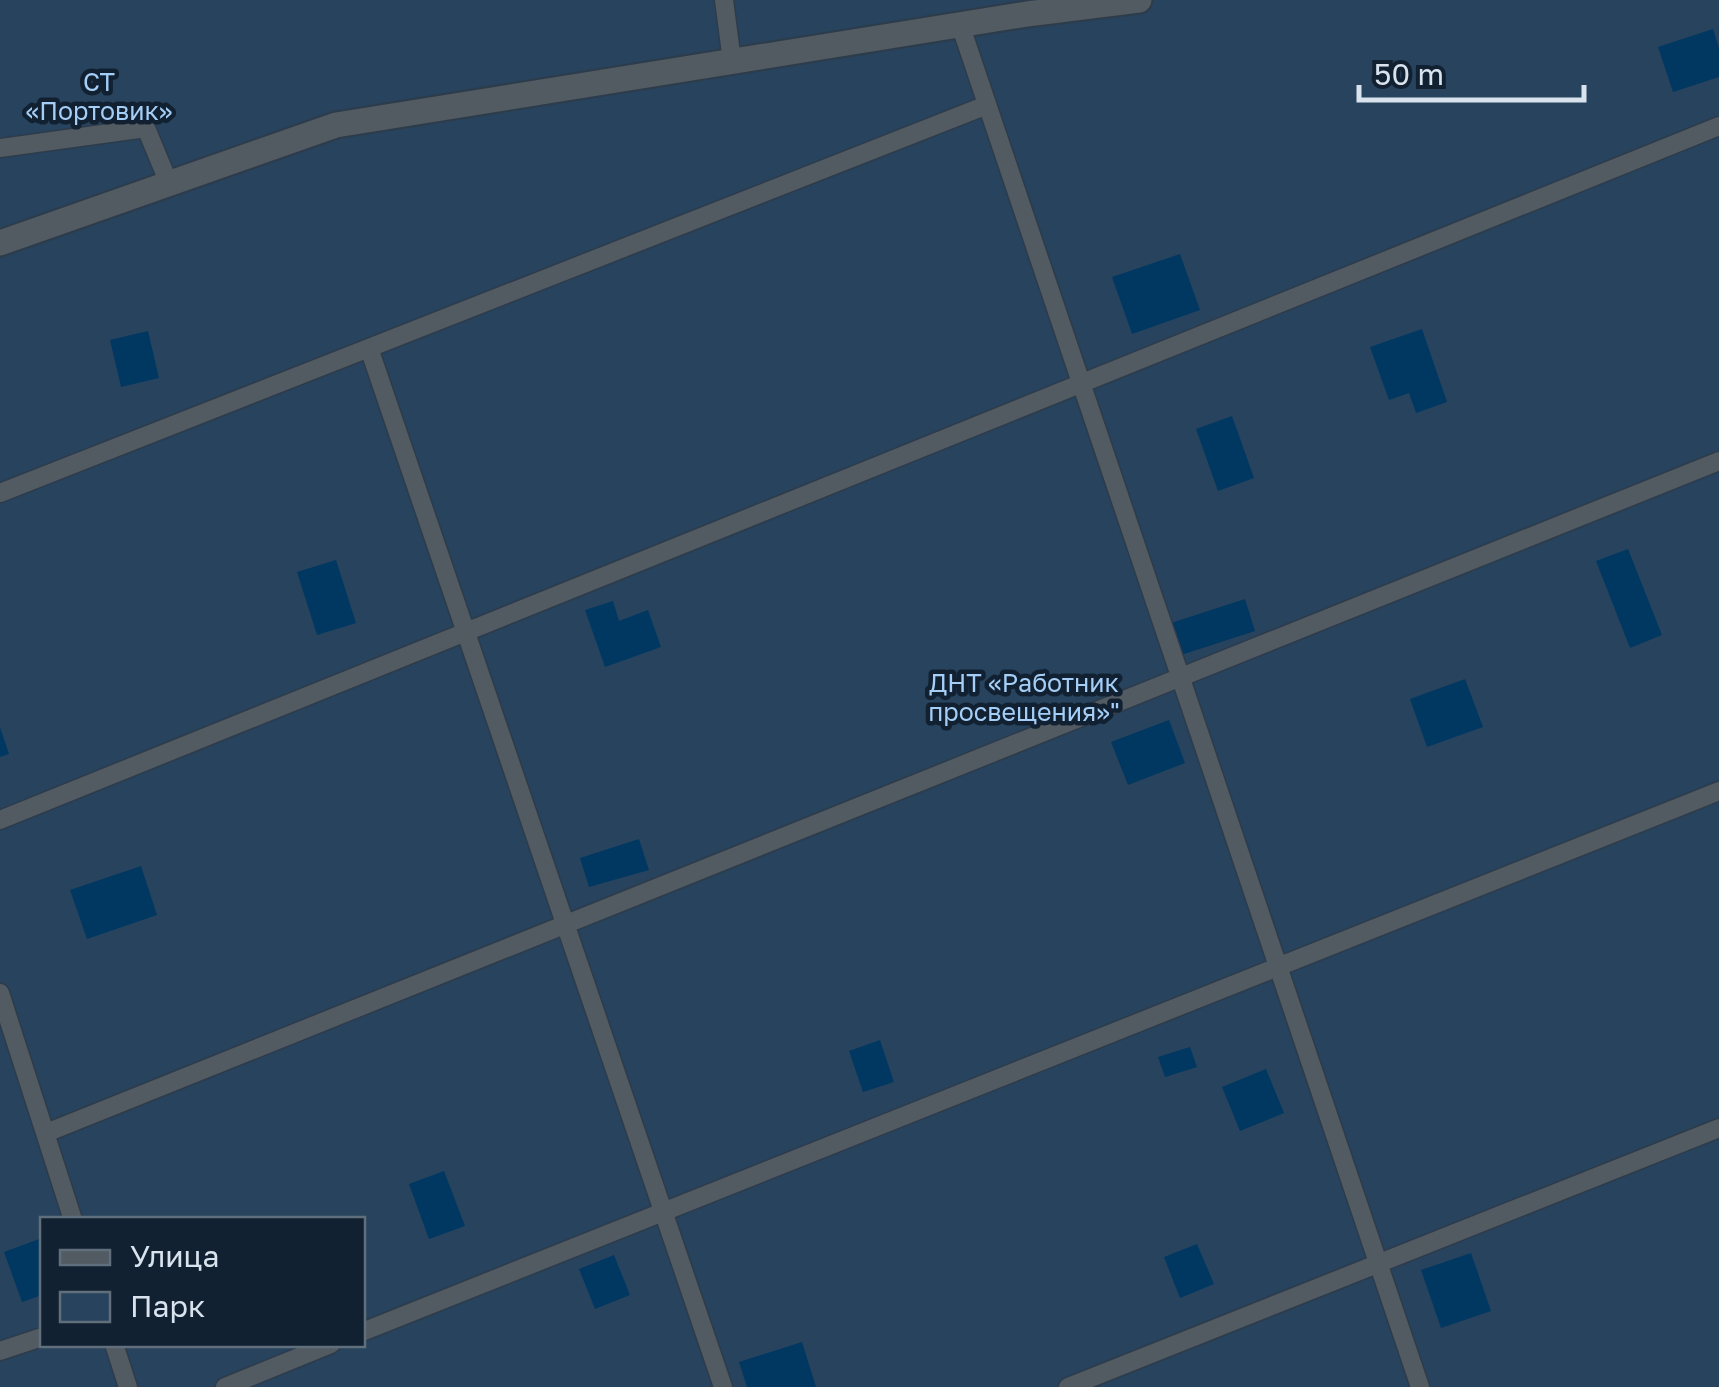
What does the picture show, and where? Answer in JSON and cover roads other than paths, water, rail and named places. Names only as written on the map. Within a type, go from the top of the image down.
[{"type":"street","points":[[0,242],[336,126],[960,24],[1026,7],[1139,0]]},
{"type":"lane","points":[[724,0],[732,62]]},
{"type":"lane","points":[[960,24],[1420,1387]]},
{"type":"lane","points":[[0,493],[988,105]]},
{"type":"lane","points":[[0,820],[1719,126]]},
{"type":"lane","points":[[0,148],[146,128],[170,186]]},
{"type":"lane","points":[[369,348],[722,1387]]},
{"type":"lane","points":[[46,1134],[1719,461]]},
{"type":"lane","points":[[365,1331],[1719,791]]},
{"type":"lane","points":[[0,994],[6,1035],[46,1134],[73,1217]]},
{"type":"lane","points":[[1068,1387],[1719,1128]]},
{"type":"lane","points":[[0,1351],[40,1338]]},
{"type":"lane","points":[[115,1347],[128,1387]]},
{"type":"lane","points":[[225,1387],[324,1347]]},
{"type":"park label","name":"СТ «Портовик»","points":[[99,96]]},
{"type":"park label","name":"ДНТ «Работник просвещения»\"","points":[[1024,696]]}]
